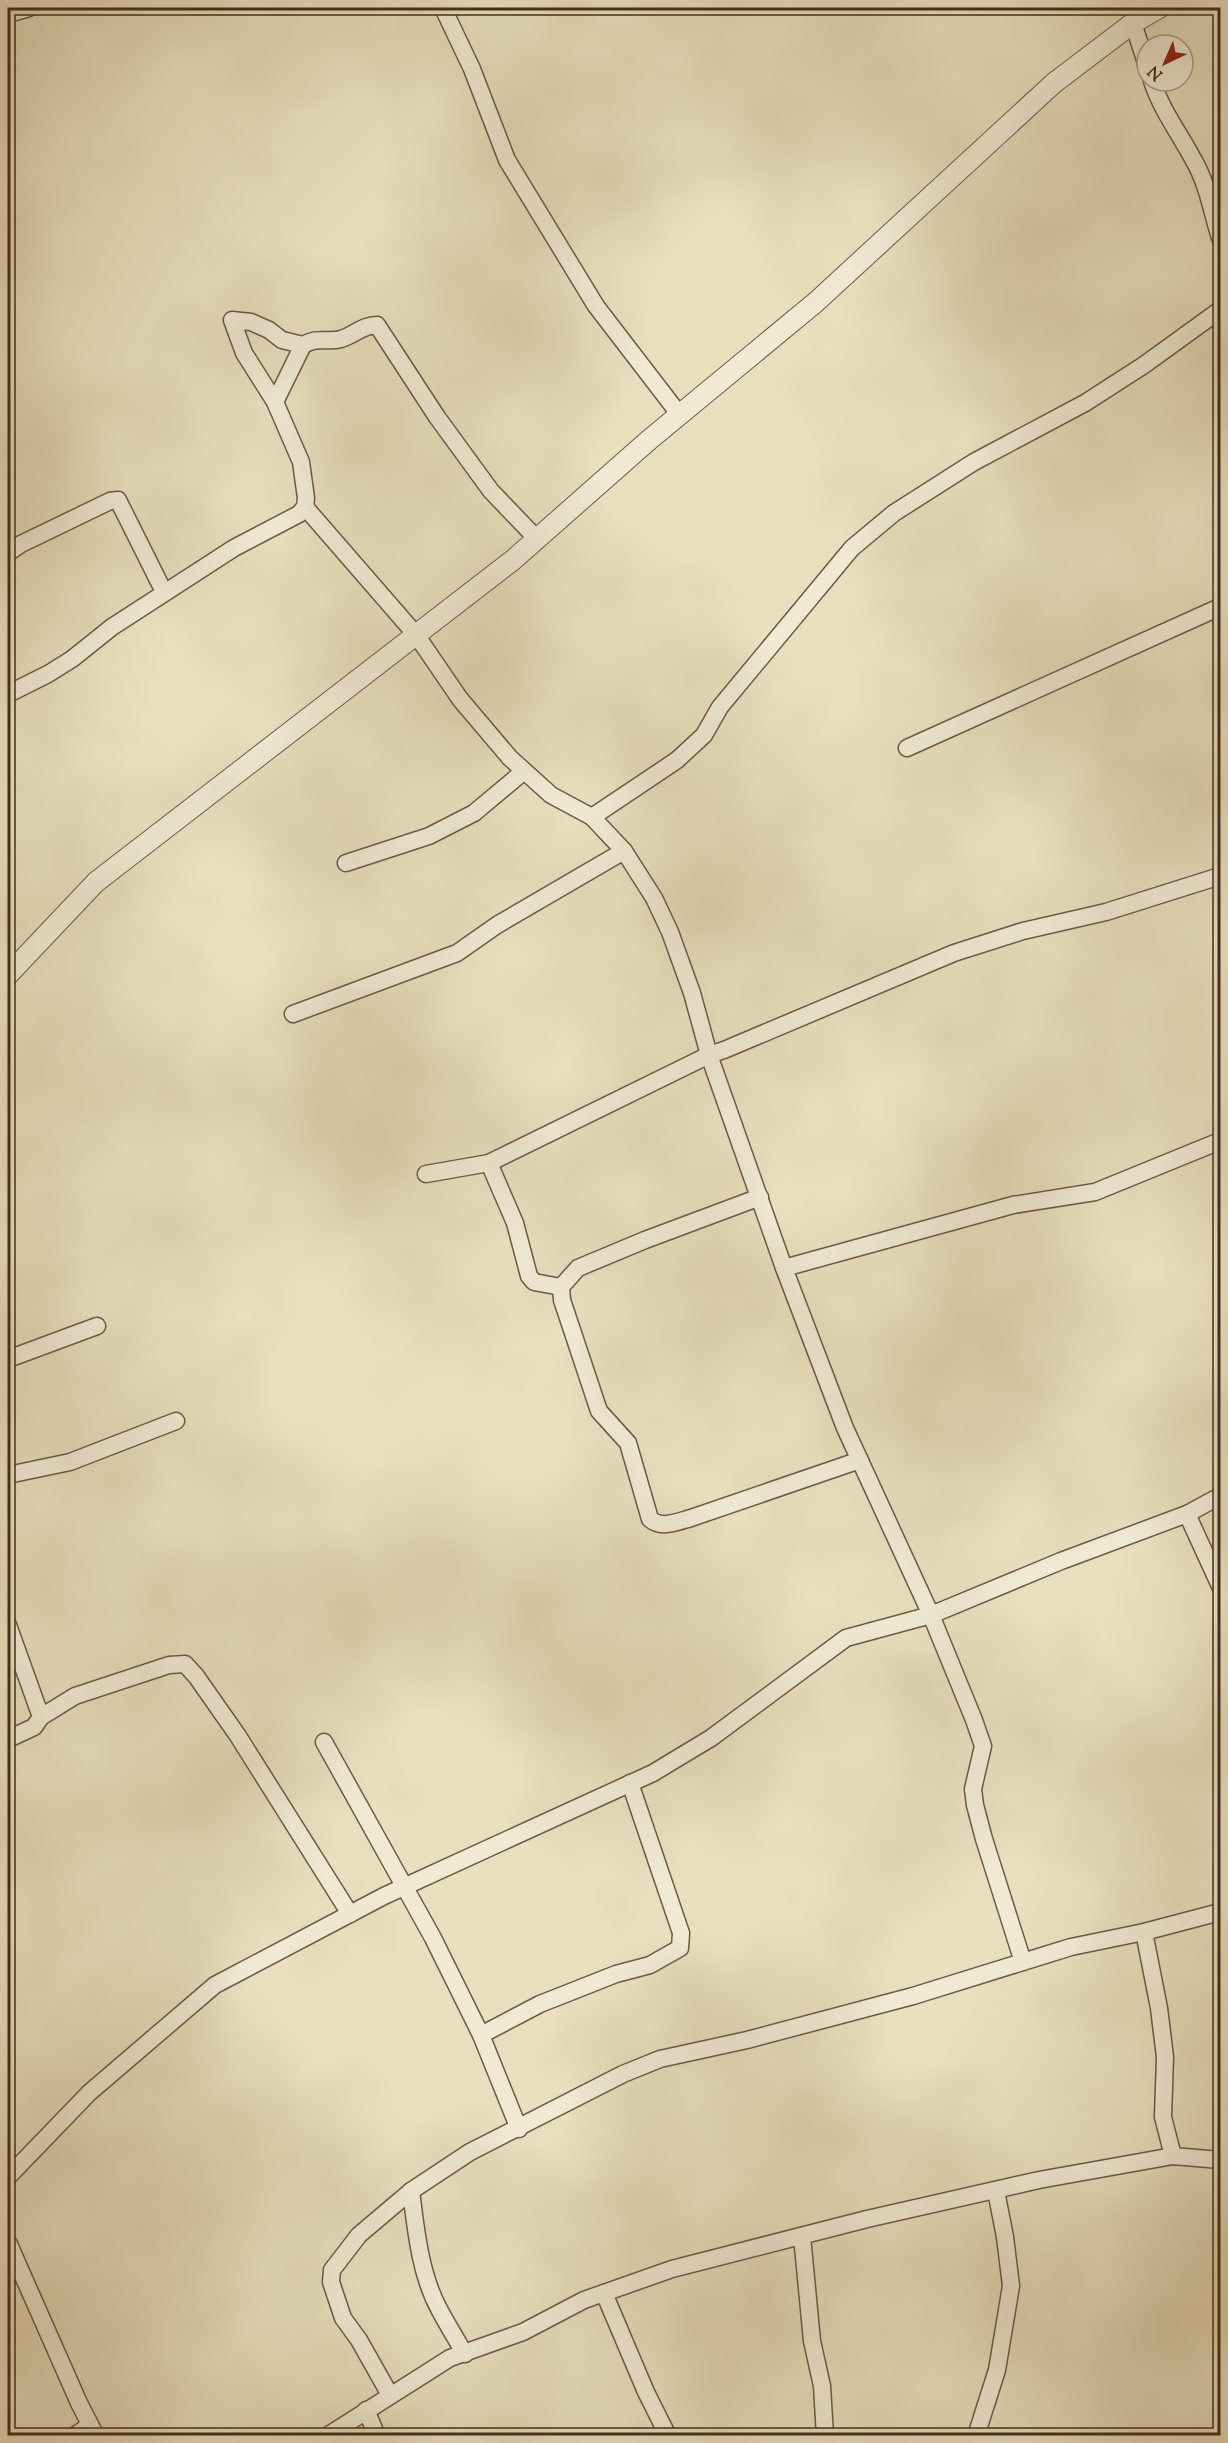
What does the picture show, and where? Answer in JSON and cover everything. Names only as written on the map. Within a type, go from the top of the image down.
[{"type":"street","points":[[8,14],[29,8]]},
{"type":"street","points":[[442,8],[472,69],[507,160],[596,306],[680,414]]},
{"type":"street","points":[[8,975],[96,882],[417,636],[537,539],[680,414],[816,302],[1054,83],[1133,23],[1159,8]]},
{"type":"street","points":[[1133,23],[1136,33]]},
{"type":"street","points":[[1158,93],[1174,129],[1194,160],[1221,238]]},
{"type":"street","points":[[592,817],[677,760],[704,735],[720,707],[852,548],[894,513],[915,502],[974,462],[1085,403],[1119,382],[1221,310]]},
{"type":"street","points":[[8,694],[72,659],[112,627],[164,592],[234,548],[299,514],[305,507],[301,462],[275,402],[244,353],[232,320],[252,322],[269,330],[282,340],[303,345]]},
{"type":"street","points":[[275,402],[303,345],[312,339],[333,341],[362,328],[377,325],[382,329],[437,417],[491,490],[537,539]]},
{"type":"street","points":[[8,553],[21,544],[110,501],[118,501],[164,592]]},
{"type":"street","points":[[305,507],[417,636],[460,699],[523,772],[551,795],[592,817],[624,851],[654,898],[670,932],[692,993],[709,1055],[784,1268],[845,1428],[931,1615],[964,1693],[983,1746],[974,1789],[975,1805],[1023,1962]]},
{"type":"street","points":[[907,748],[1221,607]]},
{"type":"street","points":[[346,863],[429,836],[474,813],[523,772]]},
{"type":"street","points":[[293,1014],[457,953],[497,925],[624,851]]},
{"type":"street","points":[[426,1174],[489,1162],[709,1055],[954,953],[1023,931],[1106,912],[1221,876]]},
{"type":"street","points":[[784,1268],[1013,1205],[1095,1192],[1221,1141]]},
{"type":"street","points":[[489,1162],[515,1223],[529,1276],[534,1282],[545,1286],[561,1287]]},
{"type":"street","points":[[561,1287],[578,1268],[760,1197]]},
{"type":"street","points":[[561,1287],[579,1355],[598,1411],[628,1443],[650,1519],[655,1523],[668,1524],[691,1518],[860,1460]]},
{"type":"street","points":[[8,1359],[97,1326]]},
{"type":"street","points":[[8,1475],[70,1462],[176,1421]]},
{"type":"street","points":[[8,2177],[89,2093],[215,1985],[403,1887],[653,1773],[711,1738],[846,1638],[931,1615],[1061,1561],[1187,1514],[1221,1496]]},
{"type":"street","points":[[1187,1514],[1221,1586]]},
{"type":"street","points":[[8,1625],[41,1717]]},
{"type":"street","points":[[8,1739],[34,1727],[41,1717],[75,1696],[170,1665],[185,1664],[238,1736],[350,1914]]},
{"type":"street","points":[[324,1742],[433,1938],[481,2035],[519,2129]]},
{"type":"street","points":[[481,2035],[540,2004],[616,1974],[650,1965],[680,1948],[681,1933],[630,1783]]},
{"type":"street","points":[[390,2395],[359,2340],[343,2318],[331,2282],[332,2270],[359,2235],[411,2191],[470,2152],[623,2074],[660,2059],[747,2040],[913,1995],[1071,1947],[1144,1932],[1221,1912]]},
{"type":"street","points":[[1144,1932],[1159,2008],[1165,2057],[1163,2117],[1173,2156]]},
{"type":"street","points":[[327,2436],[450,2358],[523,2332],[584,2300],[672,2269],[867,2219],[1039,2180],[1173,2156],[1221,2160]]},
{"type":"street","points":[[411,2191],[425,2274],[438,2308],[465,2354]]},
{"type":"street","points":[[976,2436],[997,2370],[1011,2286],[996,2191]]},
{"type":"street","points":[[802,2236],[812,2341],[822,2386],[825,2436]]},
{"type":"street","points":[[8,2242],[93,2430],[74,2436]]},
{"type":"street","points":[[604,2293],[668,2436]]},
{"type":"street","points":[[366,2410],[377,2436]]}]
